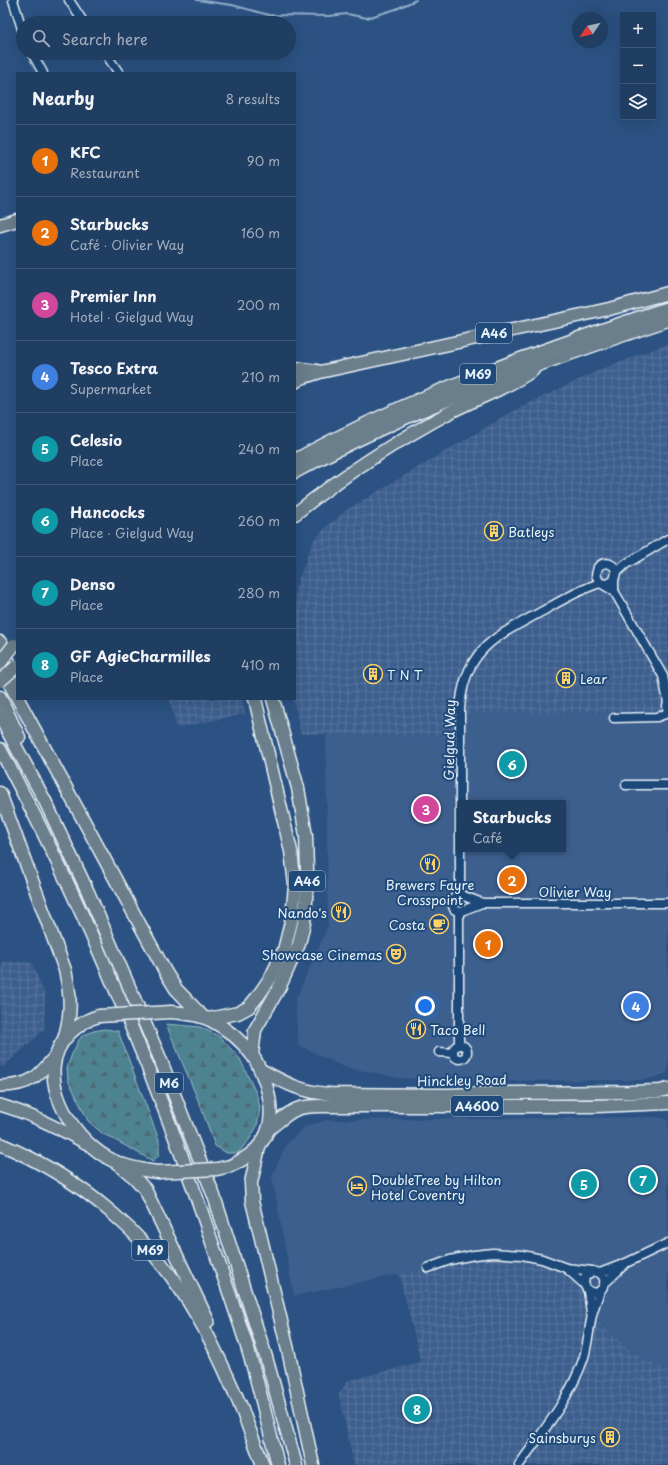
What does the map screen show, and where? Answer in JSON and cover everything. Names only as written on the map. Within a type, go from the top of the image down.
[{"type":"highway","points":[[0,225],[16,220]]},
{"type":"highway","name":"A46","points":[[296,381],[301,378],[320,372],[609,309],[668,293]]},
{"type":"highway","name":"M69","points":[[296,460],[390,413],[484,372],[599,330],[668,308]]},
{"type":"highway","points":[[296,513],[315,498],[395,445],[454,410],[519,380],[548,361],[668,320]]},
{"type":"highway","name":"M69","points":[[296,472],[398,421],[479,386],[548,361]]},
{"type":"highway","name":"A46","points":[[296,368],[320,372]]},
{"type":"highway","points":[[0,642],[16,678]]},
{"type":"highway","points":[[16,646],[0,665],[16,694]]},
{"type":"highway","points":[[0,681],[16,667]]},
{"type":"highway","points":[[0,697],[31,764],[44,801]]},
{"type":"highway","points":[[19,700],[176,990],[206,1018],[227,1030],[240,1042],[261,1070],[271,1103],[269,1129],[259,1147],[251,1183],[252,1201],[288,1350],[313,1465]]},
{"type":"highway","points":[[26,700],[78,811]]},
{"type":"highway","name":"A46","points":[[206,1018],[238,1013],[249,1007],[270,977],[284,950],[292,918],[295,885],[291,851],[255,700]]},
{"type":"highway","name":"A46","points":[[252,1056],[255,1030],[280,986],[299,944],[304,923],[306,901],[306,836],[298,788],[273,700]]},
{"type":"highway","name":"M6","points":[[0,717],[44,801],[88,892],[159,1056],[214,1196],[266,1357],[296,1465]]},
{"type":"highway","name":"M6","points":[[0,749],[72,892],[143,1054],[176,1138],[199,1201],[251,1361],[278,1465]]},
{"type":"highway","points":[[0,793],[65,970],[70,990],[71,1007],[68,1026],[64,1039],[57,1053],[54,1077],[59,1100],[75,1128],[86,1141],[97,1150],[117,1162],[145,1189],[219,1346],[263,1465]]},
{"type":"highway","points":[[64,1039],[87,1020],[99,1016],[171,1012],[206,1018]]},
{"type":"highway","name":"Hinckley Road","points":[[261,1070],[300,1089],[317,1094],[446,1095],[630,1092],[660,1091],[668,1089]]},
{"type":"highway","name":"Hinckley Road","points":[[269,1129],[287,1115],[297,1109],[305,1107],[597,1106],[668,1103]]},
{"type":"highway","name":"M69","points":[[0,1144],[43,1164],[83,1189],[125,1225],[146,1246],[168,1272],[198,1317],[242,1409]]},
{"type":"highway","points":[[117,1162],[140,1170],[158,1172],[217,1169],[230,1166],[243,1160],[259,1147]]},
{"type":"main road","points":[[0,1086],[20,1085],[29,1081],[40,1073],[57,1053]]},
{"type":"main road","points":[[0,1105],[18,1110],[44,1121],[97,1150]]},
{"type":"street","points":[[13,0],[18,16]]},
{"type":"street","points":[[69,0],[79,16]]},
{"type":"street","points":[[36,60],[42,72]]},
{"type":"street","points":[[110,60],[118,72]]},
{"type":"street","points":[[599,581],[608,584],[614,573],[626,564],[668,539]]},
{"type":"street","points":[[614,591],[614,573],[608,563],[600,565],[596,570],[599,581],[614,591],[665,678],[668,701],[668,713],[657,717],[614,718]]},
{"type":"street","name":"Gielgud Way","points":[[460,800],[461,695],[467,674],[478,655],[485,646],[496,637],[599,581]]},
{"type":"street","points":[[626,784],[668,785]]},
{"type":"street","name":"Gielgud Way","points":[[460,852],[460,881],[462,897]]},
{"type":"street","points":[[462,897],[468,903],[467,908],[464,911],[459,912],[454,909],[452,904],[453,900],[462,897]]},
{"type":"street","name":"Olivier Way","points":[[462,897],[482,903],[668,903]]},
{"type":"street","name":"Olivier Way","points":[[467,908],[482,903]]},
{"type":"street","points":[[459,912],[459,1045]]},
{"type":"street","points":[[452,1053],[454,1048],[459,1045]]},
{"type":"street","points":[[439,1052],[452,1053],[454,1057],[458,1059],[464,1058],[467,1054],[466,1048],[459,1045]]},
{"type":"street","points":[[592,1315],[585,1277],[596,1272],[626,1264],[668,1243]]},
{"type":"street","points":[[428,1268],[450,1260],[474,1255],[493,1253],[522,1255],[542,1259],[566,1268],[596,1272],[604,1278],[605,1283]]},
{"type":"street","points":[[519,1465],[564,1400],[576,1378],[588,1342],[592,1315],[600,1292],[605,1283],[626,1264]]},
{"type":"street","points":[[566,1268],[592,1293],[600,1292]]},
{"type":"shaded area","points":[[668,344],[668,713],[460,714],[460,736],[301,734],[293,700],[296,700],[296,586],[313,541],[326,527],[348,509],[519,408],[604,368]]},
{"type":"shaded area","points":[[170,700],[242,700],[245,714],[176,728]]},
{"type":"shaded area","points":[[668,713],[668,1073],[645,1080],[453,1081],[400,1078],[344,1067],[298,1045],[295,1001],[328,926],[326,734],[460,736],[460,714]]},
{"type":"shaded area","points":[[4,961],[32,963],[45,995],[44,1030],[3,1067],[0,1067],[0,968]]},
{"type":"shaded area","points":[[658,1117],[668,1120],[668,1372],[628,1349],[592,1315],[428,1268],[294,1296],[272,1176],[286,1145],[304,1127],[327,1120]]},
{"type":"shaded area","points":[[474,1255],[522,1255],[566,1268],[584,1284],[600,1291],[592,1316],[628,1349],[668,1372],[668,1465],[354,1465],[339,1394],[347,1381],[421,1362],[399,1274],[428,1268]]},
{"type":"green space","points":[[166,1024],[200,1027],[220,1037],[240,1059],[256,1093],[260,1107],[256,1128],[249,1140],[238,1153],[227,1153],[215,1146],[201,1107]]},
{"type":"green space","points":[[105,1029],[118,1031],[159,1140],[159,1155],[153,1161],[102,1133],[88,1121],[68,1080],[67,1068],[79,1040],[82,1036],[93,1031]]},
{"type":"waterway","points":[[197,0],[232,5],[269,15],[329,16],[347,14],[367,18],[396,9],[416,0]]},
{"type":"place","name":"Batleys","points":[[494,531]]},
{"type":"place","name":"T N T","points":[[373,674]]},
{"type":"place","name":"Lear","points":[[566,678]]},
{"type":"place","name":"Hancocks","points":[[512,764]]},
{"type":"place","name":"Premier Inn","points":[[426,809]]},
{"type":"place","name":"Brewers Fayre Crosspoint","points":[[430,864]]},
{"type":"place","name":"Starbucks","points":[[512,880]]},
{"type":"place","name":"Nando's","points":[[341,912]]},
{"type":"place","name":"Costa","points":[[439,924]]},
{"type":"place","name":"KFC","points":[[488,944]]},
{"type":"place","name":"Showcase Cinemas","points":[[396,954]]},
{"type":"place","name":"Tesco Extra","points":[[636,1006]]},
{"type":"place","name":"Taco Bell","points":[[416,1029]]},
{"type":"place","name":"Denso","points":[[643,1180]]},
{"type":"place","name":"Celesio","points":[[584,1184]]},
{"type":"place","name":"DoubleTree by Hilton Hotel Coventry","points":[[357,1186]]},
{"type":"place","name":"GF AgieCharmilles","points":[[417,1409]]},
{"type":"place","name":"Sainsburys","points":[[610,1437]]}]
